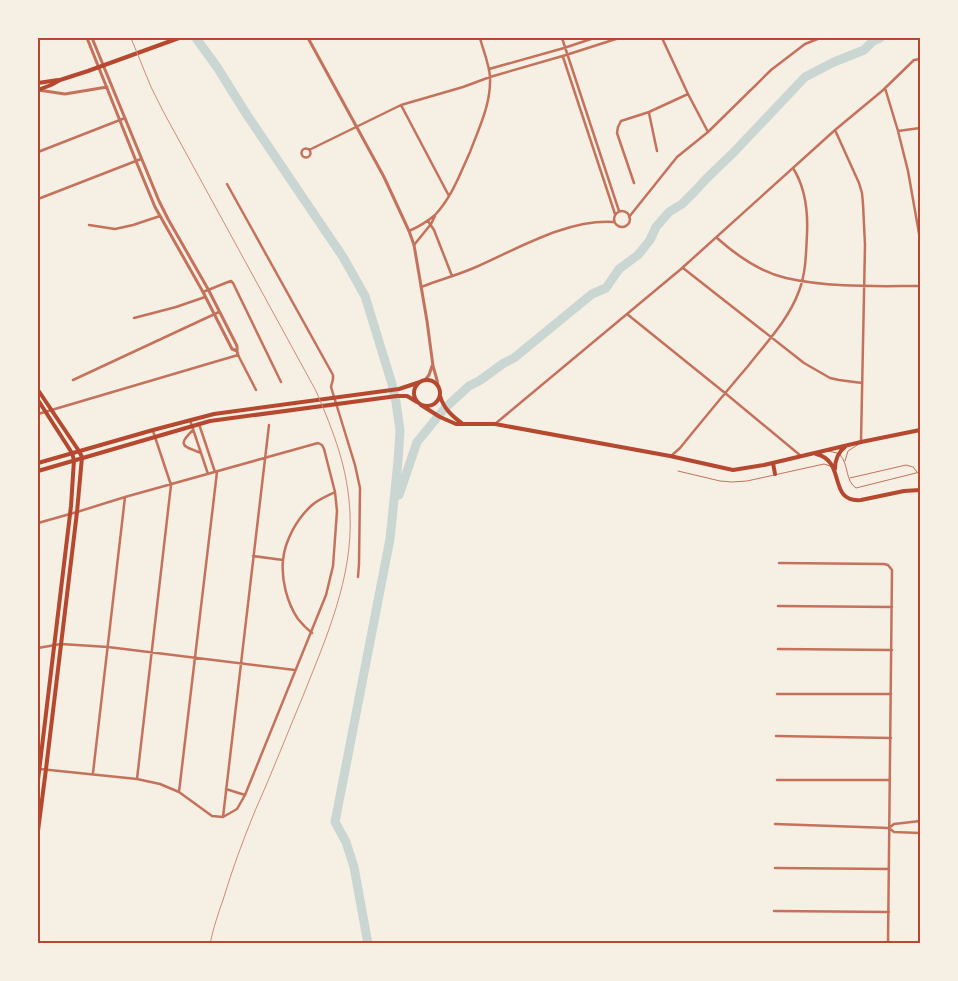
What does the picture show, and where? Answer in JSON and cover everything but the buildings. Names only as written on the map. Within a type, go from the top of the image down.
[{"type":"main road","points":[[38,83],[60,80],[179,38]]},
{"type":"main road","points":[[38,90],[60,80]]},
{"type":"main road","points":[[38,463],[214,414],[396,389],[422,381],[432,381],[438,386],[443,406],[463,424]]},
{"type":"main road","points":[[417,402],[414,393],[415,387],[422,381]]},
{"type":"main road","points":[[38,390],[82,458],[38,832]]},
{"type":"main road","points":[[38,471],[217,420],[397,396],[407,396],[453,423],[495,424],[670,456],[733,470],[773,463],[920,430]]},
{"type":"main road","points":[[421,405],[431,406],[436,403],[440,396]]},
{"type":"main road","points":[[38,400],[72,453],[74,460],[70,515],[38,780]]},
{"type":"main road","points":[[852,444],[844,448],[836,459],[836,477],[845,496],[855,501],[920,490]]},
{"type":"main road","points":[[814,453],[826,458],[835,471]]},
{"type":"main road","points":[[773,463],[775,474]]},
{"type":"street","points":[[87,38],[160,216],[256,390]]},
{"type":"street","points":[[92,38],[141,159],[168,219],[208,289],[237,346],[237,353]]},
{"type":"street","points":[[308,38],[384,177],[409,231],[414,245],[433,366],[438,386]]},
{"type":"street","points":[[409,231],[428,221],[449,196],[456,185],[482,121],[488,100],[490,77],[480,38]]},
{"type":"street","points":[[562,38],[565,56],[615,214],[614,222]]},
{"type":"street","points":[[489,69],[594,38]]},
{"type":"street","points":[[309,150],[401,105],[619,38]]},
{"type":"street","points":[[662,38],[708,132]]},
{"type":"street","points":[[421,287],[473,268],[556,232],[583,224],[603,222],[614,222],[618,226],[624,226],[677,157],[708,132],[770,70],[805,44],[820,38]]},
{"type":"street","points":[[565,56],[619,211]]},
{"type":"street","points":[[495,424],[683,267],[914,60],[920,59]]},
{"type":"street","points":[[51,85],[55,93]]},
{"type":"street","points":[[38,90],[65,94],[107,87]]},
{"type":"street","points":[[885,88],[910,178],[920,239]]},
{"type":"street","points":[[634,183],[617,133],[621,121],[649,112],[688,94]]},
{"type":"street","points":[[401,105],[449,196]]},
{"type":"street","points":[[649,112],[657,150]]},
{"type":"street","points":[[38,152],[125,118]]},
{"type":"street","points":[[898,131],[920,128]]},
{"type":"street","points":[[835,130],[862,193],[864,244],[861,442]]},
{"type":"street","points":[[38,199],[141,159]]},
{"type":"street","points":[[670,456],[680,448],[772,337],[793,304],[802,280],[807,224],[802,188],[794,168]]},
{"type":"street","points":[[228,184],[333,375],[331,387],[356,465],[360,488],[358,577]]},
{"type":"street","points":[[615,214],[619,211],[626,212],[629,218]]},
{"type":"street","points":[[414,245],[431,224],[435,214]]},
{"type":"street","points":[[89,225],[115,229],[160,216]]},
{"type":"street","points":[[428,221],[431,224],[452,276]]},
{"type":"street","points":[[716,238],[758,267],[786,278],[829,285],[920,286]]},
{"type":"street","points":[[683,267],[804,363],[830,378],[862,383]]},
{"type":"street","points":[[203,292],[231,281],[281,382]]},
{"type":"street","points":[[134,318],[206,297]]},
{"type":"street","points":[[73,380],[219,312]]},
{"type":"street","points":[[627,314],[801,456]]},
{"type":"street","points":[[38,414],[230,358],[237,353]]},
{"type":"street","points":[[422,381],[429,375],[433,366]]},
{"type":"street","points":[[179,792],[216,472],[196,418]]},
{"type":"street","points":[[190,420],[208,474]]},
{"type":"street","points":[[223,817],[269,425]]},
{"type":"street","points":[[192,428],[183,440],[184,444],[187,448],[201,453]]},
{"type":"street","points":[[137,779],[171,485],[153,430]]},
{"type":"street","points":[[38,523],[318,443],[324,449],[335,492],[337,511],[333,566],[326,595],[245,795],[237,809],[223,817],[212,816],[179,792],[160,784],[137,779],[39,769]]},
{"type":"street","points":[[678,458],[680,448]]},
{"type":"street","points":[[312,633],[298,619],[288,600],[284,582],[283,560],[286,544],[297,523],[312,505],[335,492]]},
{"type":"street","points":[[93,774],[125,497]]},
{"type":"street","points":[[253,556],[283,560]]},
{"type":"street","points":[[779,563],[884,564],[889,566],[892,573],[888,944]]},
{"type":"street","points":[[778,606],[892,607]]},
{"type":"street","points":[[38,648],[61,644],[108,647],[295,670]]},
{"type":"street","points":[[778,649],[892,650]]},
{"type":"street","points":[[777,694],[891,694]]},
{"type":"street","points":[[776,736],[891,738]]},
{"type":"street","points":[[777,780],[890,780]]},
{"type":"street","points":[[226,789],[245,795]]},
{"type":"street","points":[[890,828],[894,824],[920,821]]},
{"type":"street","points":[[775,824],[890,828],[894,832],[920,833]]},
{"type":"street","points":[[775,868],[889,869]]},
{"type":"street","points":[[774,911],[889,912]]},
{"type":"lane","points":[[861,442],[848,451],[845,458],[850,479],[856,488],[919,473]]},
{"type":"lane","points":[[814,453],[831,451],[838,454],[845,462]]},
{"type":"lane","points":[[678,471],[732,482],[747,481],[824,464],[829,466],[836,477]]},
{"type":"lane","points":[[850,479],[906,465],[913,467],[919,473]]},
{"type":"waterway","points":[[196,38],[343,257],[365,296],[396,402],[400,431],[390,539],[335,822],[346,842],[354,867],[368,944]]},
{"type":"waterway","points":[[399,495],[417,442],[445,408],[469,386],[514,358],[592,294],[606,288],[619,269],[638,255],[650,240],[656,227],[669,212],[682,204],[805,77],[834,62],[864,50],[873,41],[880,38]]},
{"type":"railway","points":[[131,38],[163,111],[316,391],[339,451],[349,497],[350,538],[347,561],[343,584],[329,630],[242,844],[217,916],[210,944]]}]
